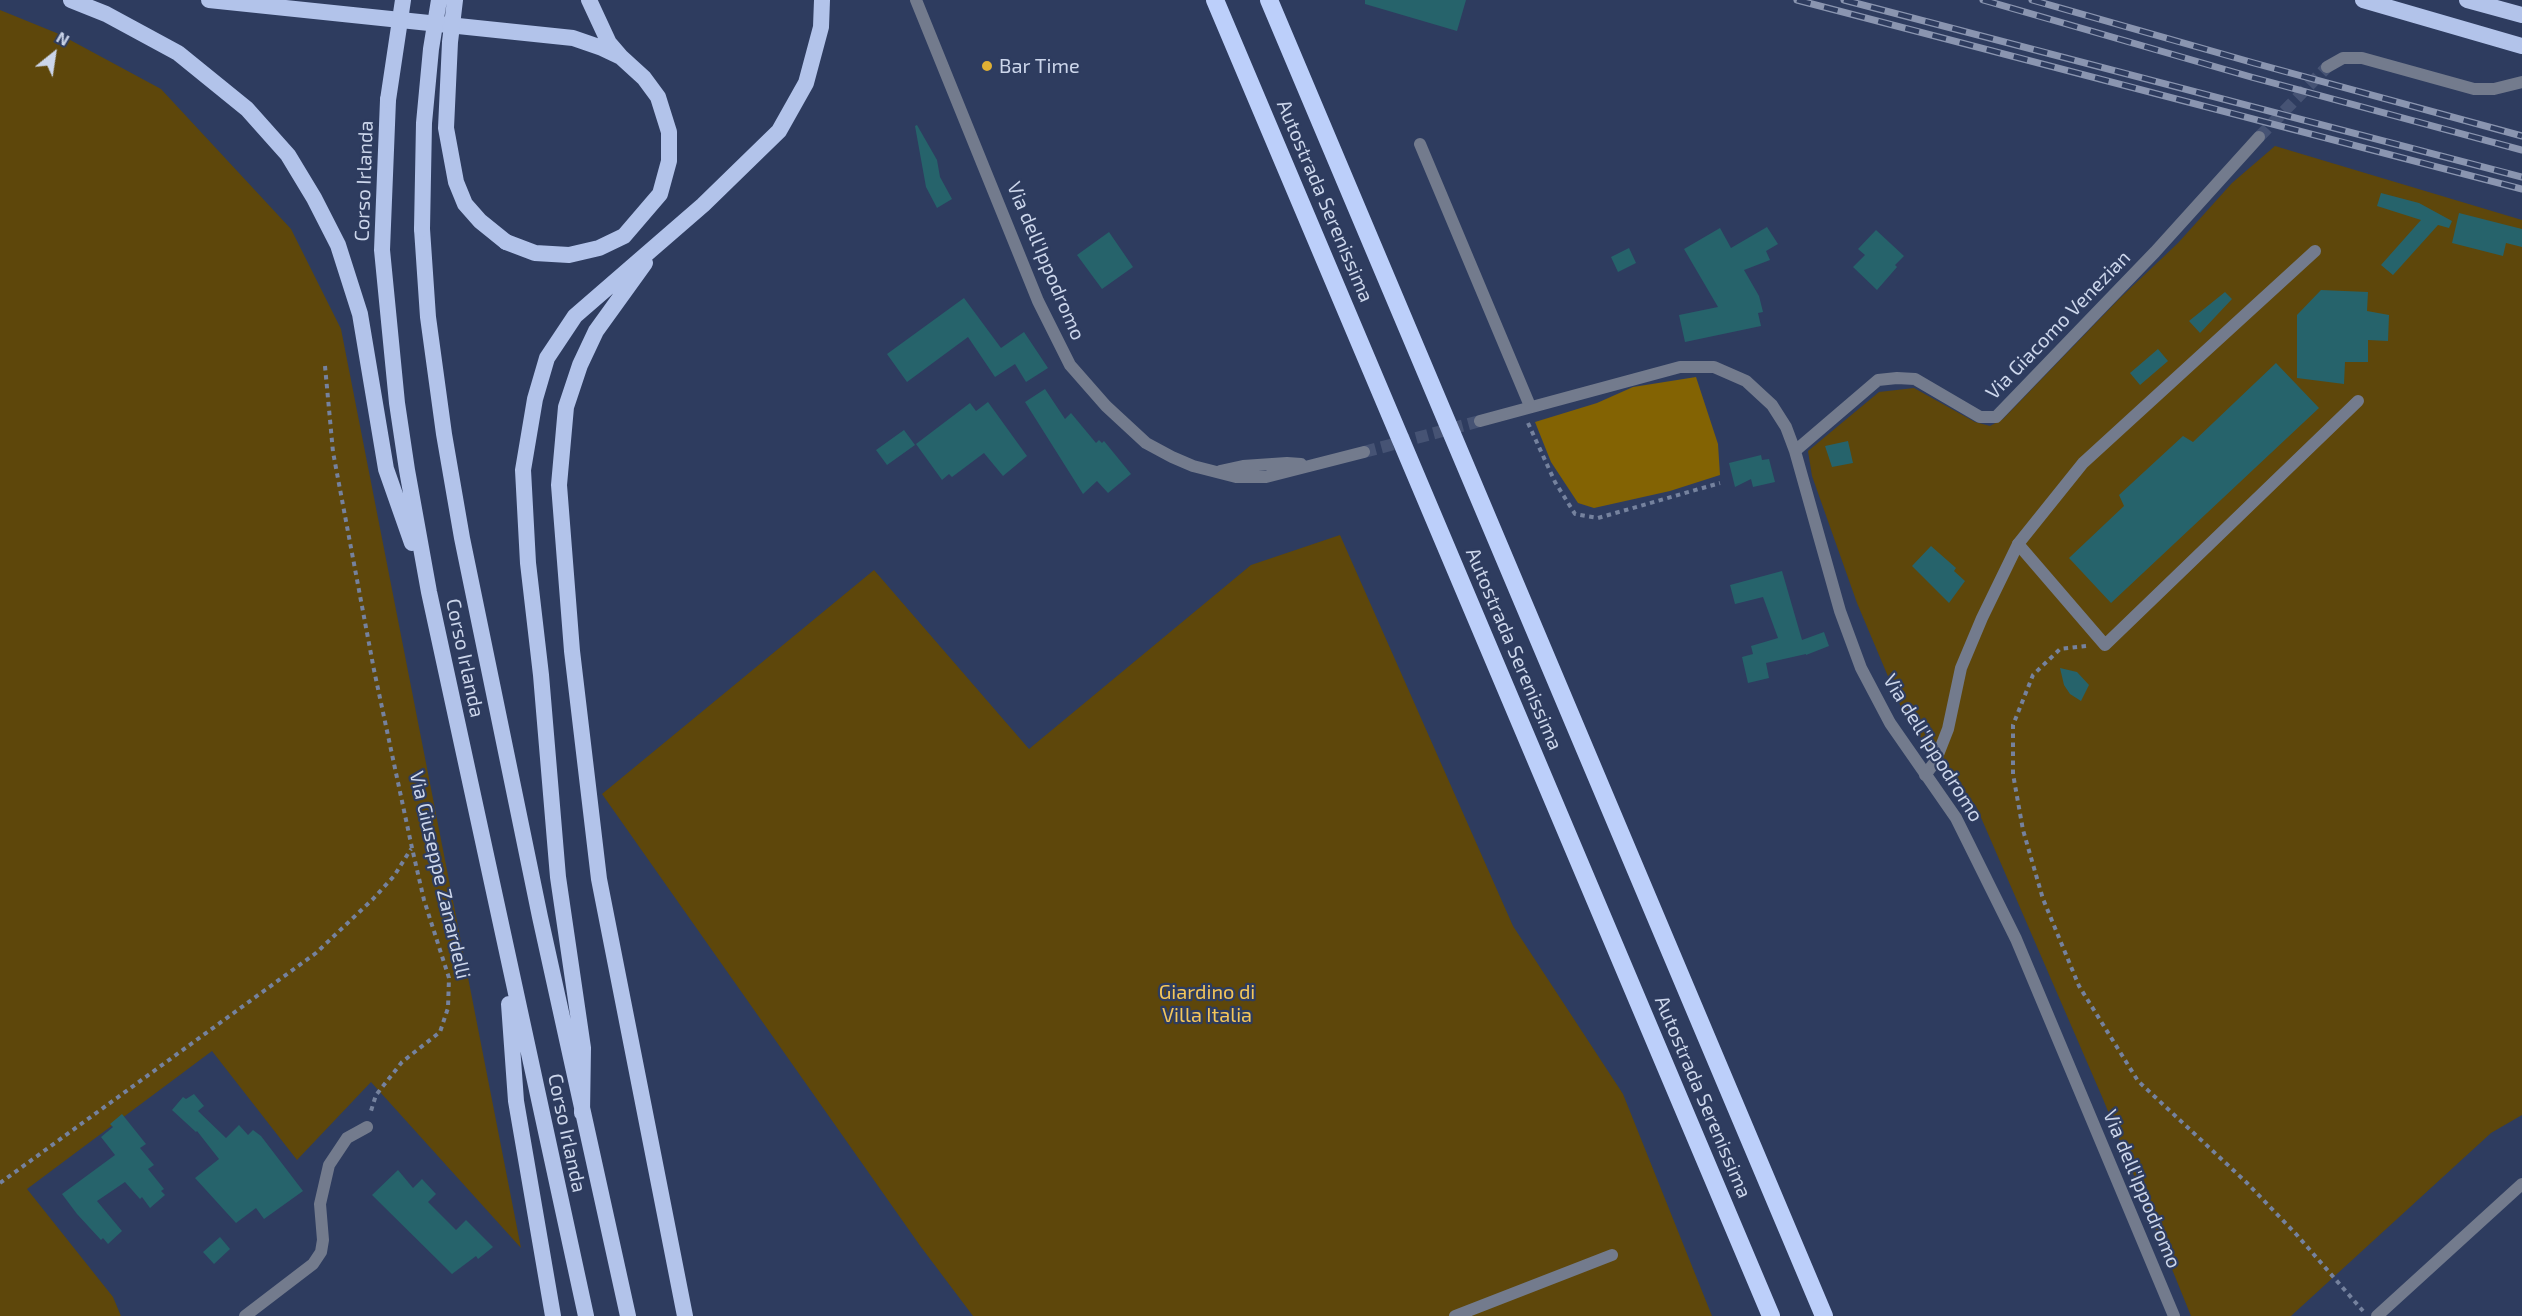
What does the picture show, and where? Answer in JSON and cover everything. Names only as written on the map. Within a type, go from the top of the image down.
[{"type":"highway","points":[[71,0],[106,15],[178,53],[248,109],[288,155],[314,198],[338,245],[360,314],[386,469],[429,592]]},
{"type":"highway","points":[[208,0],[573,38],[621,57]]},
{"type":"highway","name":"Corso Irlanda","points":[[403,0],[388,100],[382,250],[397,403],[429,592],[586,1316]]},
{"type":"highway","name":"Corso Irlanda","points":[[439,0],[431,49],[424,123],[422,229],[428,317],[444,435],[462,538],[540,917],[628,1316]]},
{"type":"highway","points":[[455,0],[450,42],[446,128],[456,182],[465,204],[480,221],[506,242],[535,253],[569,255],[598,248],[624,236],[660,194],[669,161],[669,132],[658,97],[644,78],[609,43],[589,0]]},
{"type":"highway","points":[[582,1113],[583,1048],[558,877],[541,675],[528,563],[523,470],[535,399],[547,358],[575,316],[703,205],[779,131],[806,83],[821,27],[822,0]]},
{"type":"highway","name":"Autostrada Serenissima","points":[[1215,0],[1771,1316]]},
{"type":"highway","name":"Autostrada Serenissima","points":[[1269,0],[1824,1316]]},
{"type":"highway","points":[[2363,0],[2522,46]]},
{"type":"highway","points":[[2467,0],[2522,15]]},
{"type":"highway","points":[[662,241],[596,331],[580,365],[566,407],[560,486],[572,651],[599,879],[685,1316]]},
{"type":"highway","points":[[505,947],[516,1101],[553,1316]]},
{"type":"highway","points":[[1734,1229],[1762,1316]]},
{"type":"street","name":"Via dell'Ippodromo","points":[[916,0],[1038,301],[1070,365],[1106,406],[1146,443],[1172,457],[1216,472],[1243,466],[1287,463],[1306,465],[1364,452]]},
{"type":"street","points":[[2327,67],[2343,58],[2362,58],[2474,88],[2494,88],[2522,82]]},
{"type":"street","name":"Via Giacomo Venezian","points":[[1795,451],[1878,380],[1915,379],[1980,417],[1996,417],[2155,252],[2259,137]]},
{"type":"street","points":[[1420,144],[1527,407]]},
{"type":"street","points":[[1925,775],[1935,762],[1948,729],[1961,668],[1982,618],[2018,544],[2083,463],[2315,251]]},
{"type":"street","name":"Via dell'Ippodromo","points":[[1480,421],[1680,367],[1714,367],[1746,381],[1772,405],[1786,427],[1795,451],[1840,611],[1861,668],[1890,723],[1956,818],[2016,939],[2174,1316]]},
{"type":"street","points":[[2018,544],[2105,645],[2358,401]]},
{"type":"street","points":[[245,1316],[313,1264],[321,1252],[323,1240],[320,1204],[329,1165],[347,1138],[367,1127]]},
{"type":"street","points":[[2377,1316],[2522,1184]]},
{"type":"street","points":[[1455,1316],[1551,1281],[1612,1255]]},
{"type":"path","name":"Via Giuseppe Zanardelli","points":[[325,366],[333,452],[372,659],[424,900],[449,978],[448,1008],[440,1032],[402,1062],[376,1095],[367,1127]]},
{"type":"path","points":[[1527,407],[1533,435],[1555,482],[1575,514],[1598,518],[1720,483]]},
{"type":"path","points":[[2105,645],[2060,649],[2033,675],[2013,725],[2013,774],[2023,830],[2043,899],[2079,986],[2138,1081],[2296,1234],[2367,1316]]},
{"type":"path","points":[[0,1183],[316,953],[373,899],[394,876],[412,848]]},
{"type":"green space","points":[[0,10],[59,34],[161,89],[291,229],[341,329],[521,1248],[371,1082],[297,1160],[212,1051],[27,1189],[113,1297],[121,1316],[0,1316]]},
{"type":"green space","points":[[2275,146],[2522,220],[2522,1115],[2491,1133],[2291,1316],[2191,1316],[2103,1099],[1976,806],[1906,719],[1857,603],[1812,476],[1808,451],[1879,392],[1914,388],[1975,422],[1990,426],[2003,419],[2119,299],[2178,243],[2232,183]]},
{"type":"green space","name":"Giardino di Villa Italia","points":[[1340,535],[1513,926],[1623,1094],[1712,1316],[973,1316],[921,1247],[602,794],[874,570],[1029,749],[1251,565]]},
{"type":"shaded area","points":[[1696,377],[1718,444],[1720,475],[1670,491],[1594,508],[1578,503],[1551,462],[1535,422],[1597,403],[1633,387]]},
{"type":"building","points":[[1365,0],[1466,0],[1457,31],[1365,4]]},
{"type":"building","points":[[917,125],[937,160],[940,177],[952,199],[937,208],[926,187],[915,126]]},
{"type":"building","points":[[2381,193],[2419,203],[2452,221],[2449,228],[2438,225],[2393,275],[2381,265],[2421,220],[2377,206]]},
{"type":"building","points":[[2459,213],[2522,229],[2522,247],[2506,243],[2503,256],[2452,243]]},
{"type":"building","points":[[1767,227],[1778,244],[1766,251],[1770,260],[1744,270],[1759,296],[1763,312],[1758,313],[1761,326],[1685,342],[1679,315],[1718,307],[1684,249],[1720,228],[1731,248]]},
{"type":"building","points":[[1876,230],[1904,256],[1877,290],[1853,267],[1865,255],[1858,249]]},
{"type":"building","points":[[1109,232],[1133,267],[1102,289],[1077,255]]},
{"type":"building","points":[[1629,248],[1636,263],[1618,272],[1611,257]]},
{"type":"building","points":[[2321,290],[2368,292],[2367,311],[2389,315],[2388,341],[2368,340],[2368,362],[2345,362],[2344,384],[2297,378],[2297,315]]},
{"type":"building","points":[[2225,292],[2232,299],[2200,333],[2189,321]]},
{"type":"building","points":[[964,298],[1001,348],[1024,332],[1048,368],[1026,382],[1015,364],[995,377],[968,337],[907,382],[887,354]]},
{"type":"building","points":[[2158,349],[2168,361],[2140,385],[2130,373]]},
{"type":"building","points":[[2276,363],[2319,408],[2111,603],[2069,558],[2124,506],[2119,495],[2183,436],[2193,442]]},
{"type":"building","points":[[1045,389],[1065,419],[1071,413],[1096,443],[1099,440],[1102,443],[1104,441],[1131,474],[1108,493],[1097,481],[1083,494],[1025,402]]},
{"type":"building","points":[[988,402],[1027,456],[1003,476],[984,453],[952,477],[949,474],[942,480],[916,444],[970,403],[976,411]]},
{"type":"building","points":[[904,430],[915,445],[887,465],[876,450]]},
{"type":"building","points":[[1848,441],[1853,463],[1832,467],[1825,446]]},
{"type":"building","points":[[1761,455],[1762,460],[1769,459],[1775,482],[1753,487],[1751,479],[1735,487],[1729,463]]},
{"type":"building","points":[[1931,546],[1956,568],[1954,571],[1965,581],[1949,603],[1912,566]]},
{"type":"building","points":[[1782,571],[1802,640],[1824,632],[1829,646],[1806,655],[1766,663],[1769,678],[1748,683],[1742,657],[1753,654],[1751,646],[1778,638],[1763,597],[1735,604],[1730,585]]},
{"type":"building","points":[[2060,668],[2077,672],[2089,685],[2081,701],[2070,694],[2064,685]]},
{"type":"building","points":[[194,1094],[204,1106],[198,1111],[226,1138],[239,1125],[248,1135],[253,1130],[261,1136],[303,1191],[264,1219],[256,1208],[236,1223],[195,1178],[219,1159],[197,1131],[172,1110],[183,1097],[186,1099]]},
{"type":"building","points":[[122,1114],[146,1144],[140,1148],[154,1165],[148,1169],[164,1189],[161,1191],[165,1195],[150,1208],[142,1197],[140,1199],[125,1182],[97,1201],[122,1231],[108,1244],[103,1238],[101,1240],[77,1214],[62,1194],[115,1155],[101,1137],[113,1127],[110,1124]]},
{"type":"building","points":[[398,1170],[413,1188],[422,1179],[436,1194],[428,1202],[456,1230],[466,1220],[493,1247],[478,1259],[476,1256],[452,1274],[372,1195]]},
{"type":"building","points":[[220,1237],[230,1249],[214,1264],[203,1252]]},
{"type":"tunnel","points":[[2259,137],[2327,67]]},
{"type":"tunnel","points":[[1364,452],[1480,421]]},
{"type":"railway","points":[[1797,0],[2522,189]]},
{"type":"railway","points":[[1844,0],[2522,177]]},
{"type":"railway","points":[[1983,0],[2251,77],[2522,150]]},
{"type":"railway","points":[[2032,0],[2522,136]]},
{"type":"place","name":"Bar Time","points":[[987,66]]}]
